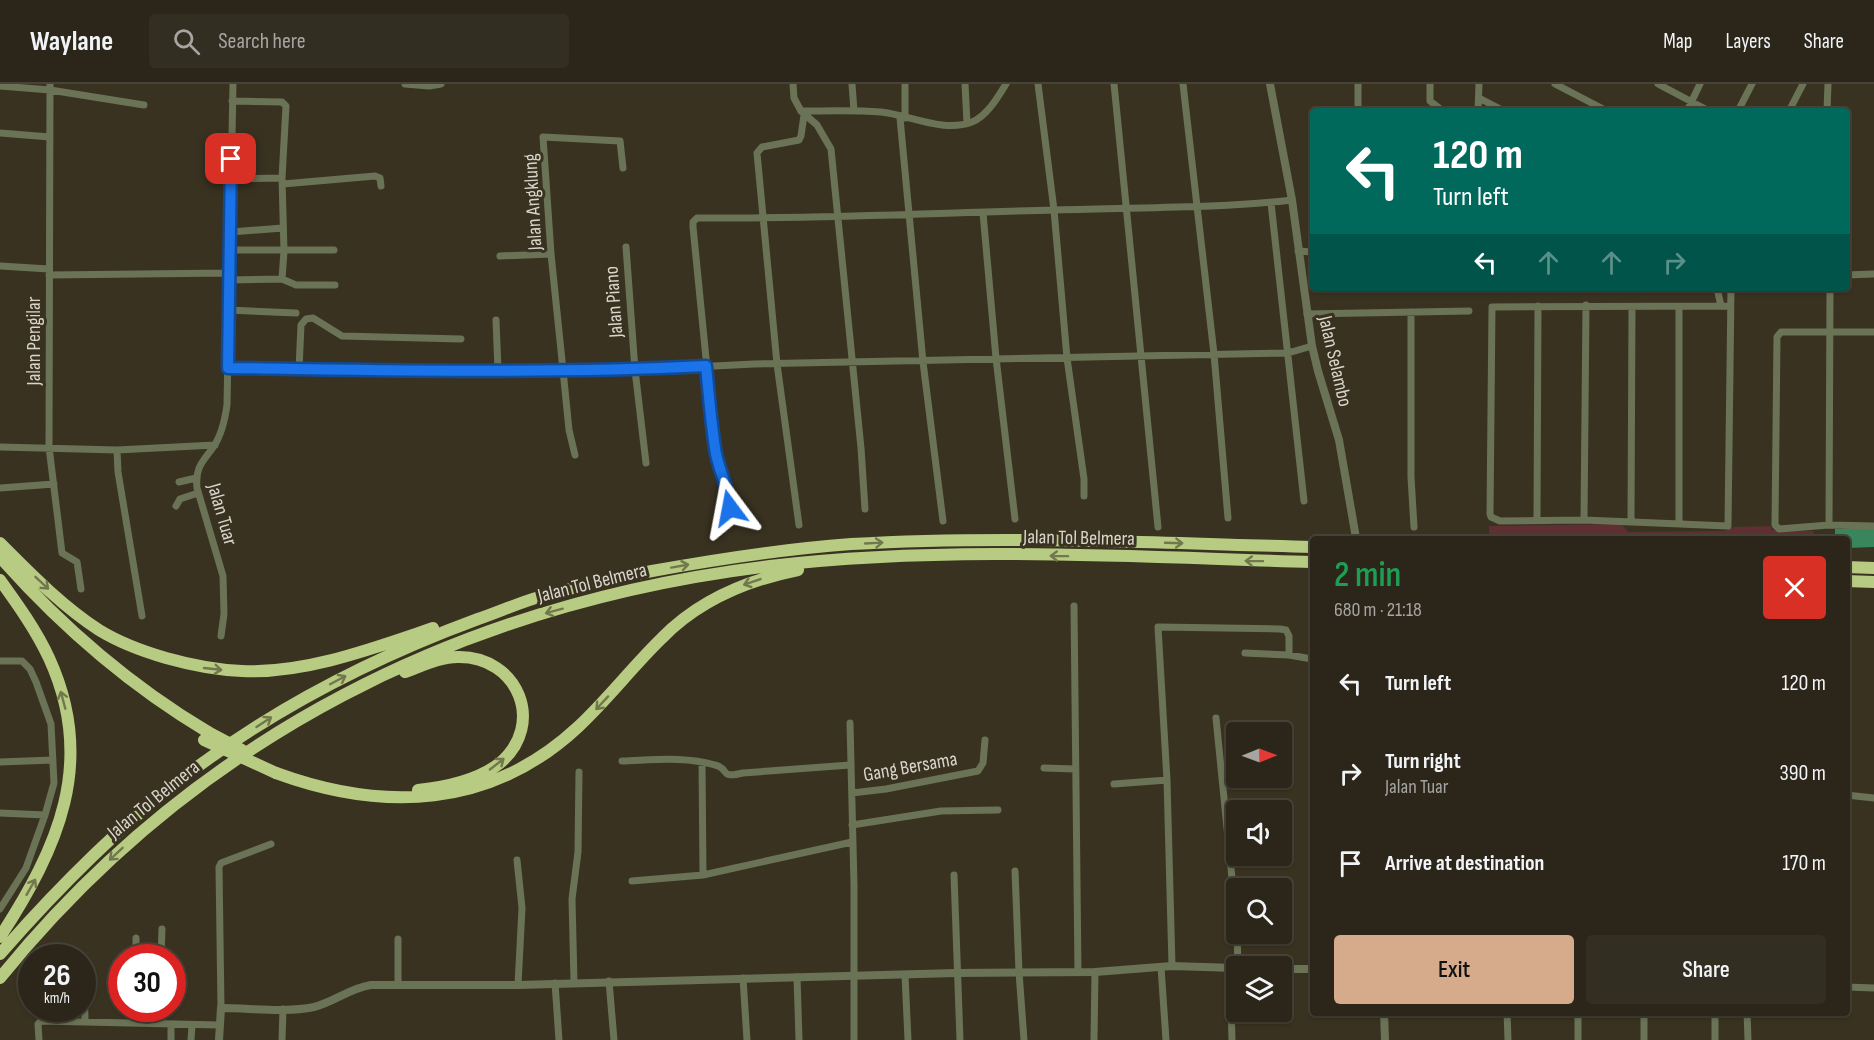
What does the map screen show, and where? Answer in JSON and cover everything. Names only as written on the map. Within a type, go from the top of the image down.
[{"type":"highway","name":"Jalan Tol Belmera","points":[[0,954],[41,907],[117,832],[182,779],[232,743],[286,708],[356,671],[425,639],[545,595],[607,580],[688,565],[769,552],[849,544],[927,540],[1032,539],[1310,547]]},
{"type":"highway","points":[[0,543],[63,602],[98,629],[137,650],[207,669],[244,671],[299,666],[384,644],[475,614],[516,605]]},
{"type":"highway","name":"Jalan Tol Belmera","points":[[0,978],[81,888],[136,836],[193,790],[253,747],[350,690],[434,652],[542,614],[597,599],[689,579],[771,566],[850,560],[927,555],[1023,555],[1310,562]]},
{"type":"highway","points":[[0,557],[71,632],[147,693],[206,736]]},
{"type":"highway","points":[[0,565],[76,644],[138,696],[206,736],[322,788],[353,795],[390,798],[435,796],[487,783],[522,767],[577,728],[663,636],[710,601],[755,580],[850,560]]},
{"type":"highway","points":[[1850,567],[1874,568]]},
{"type":"highway","points":[[0,580],[26,617],[59,683],[68,716],[70,746],[68,786],[56,834],[33,883],[0,937]]},
{"type":"highway","points":[[1850,581],[1874,582]]},
{"type":"highway","points":[[277,769],[356,788],[401,790],[446,786],[469,780],[499,764],[508,754],[521,729],[523,716],[520,698],[507,675],[495,665],[478,659],[458,657],[439,660],[350,690]]},
{"type":"street","name":"Jalan Tuar","points":[[222,636],[223,576],[198,493],[196,478],[200,462],[215,445],[225,413],[228,368],[233,84]]},
{"type":"street","points":[[405,84],[429,86],[441,84]]},
{"type":"street","points":[[793,84],[794,98],[802,113],[817,124],[831,149],[861,448],[864,509]]},
{"type":"street","points":[[852,84],[854,111]]},
{"type":"street","points":[[905,84],[903,118],[909,214],[943,521]]},
{"type":"street","points":[[965,84],[967,123]]},
{"type":"street","points":[[802,113],[881,112],[903,118],[950,125],[967,123],[986,112],[1006,84]]},
{"type":"street","points":[[1038,84],[1054,210],[1067,358],[1084,479],[1083,496]]},
{"type":"street","points":[[1114,84],[1158,527]]},
{"type":"street","points":[[1183,84],[1214,354],[1228,518]]},
{"type":"street","name":"Jalan Selambo","points":[[1270,84],[1292,201],[1312,346],[1339,440],[1356,536]]},
{"type":"street","points":[[1358,84],[1358,108]]},
{"type":"street","points":[[1430,84],[1430,101],[1439,108]]},
{"type":"street","points":[[1478,108],[1479,84]]},
{"type":"street","points":[[1555,84],[1602,108]]},
{"type":"street","points":[[1658,84],[1703,108]]},
{"type":"street","points":[[1689,108],[1700,84]]},
{"type":"street","points":[[1740,108],[1752,84]]},
{"type":"street","points":[[1791,108],[1803,84]]},
{"type":"street","points":[[1827,108],[1828,84]]},
{"type":"street","points":[[0,86],[50,87],[144,105]]},
{"type":"street","name":"Jalan Pengilar","points":[[50,87],[49,447],[62,553],[77,562],[81,589]]},
{"type":"street","points":[[1479,98],[1498,108]]},
{"type":"street","points":[[232,100],[282,102],[286,105],[282,181],[284,251],[282,279]]},
{"type":"street","points":[[799,525],[777,364],[757,153],[762,147],[799,140],[802,113]]},
{"type":"street","points":[[0,133],[50,137]]},
{"type":"street","name":"Jalan Angklung","points":[[575,455],[569,430],[562,370],[543,137],[620,141],[623,168]]},
{"type":"street","points":[[231,179],[282,181],[375,176],[380,178],[381,186]]},
{"type":"street","points":[[730,508],[730,495],[716,452],[706,366],[693,222],[697,218],[762,219],[1197,207],[1292,201]]},
{"type":"street","points":[[1271,203],[1304,501]]},
{"type":"street","points":[[983,213],[996,358],[1015,519]]},
{"type":"street","points":[[231,232],[283,228]]},
{"type":"street","name":"Jalan Piano","points":[[626,247],[635,370],[646,463]]},
{"type":"street","points":[[230,250],[334,250]]},
{"type":"street","points":[[1298,251],[1310,252]]},
{"type":"street","points":[[500,256],[551,255]]},
{"type":"street","points":[[0,266],[49,272],[229,276],[282,279],[296,285],[335,285]]},
{"type":"street","points":[[1850,275],[1874,274]]},
{"type":"street","points":[[1718,291],[1721,306]]},
{"type":"street","points":[[1730,306],[1492,306],[1490,514],[1494,520],[1584,520],[1729,525],[1731,291]]},
{"type":"street","points":[[1829,525],[1830,291]]},
{"type":"street","points":[[1584,520],[1586,305]]},
{"type":"street","points":[[1537,520],[1538,306]]},
{"type":"street","points":[[1631,521],[1632,307]]},
{"type":"street","points":[[1679,307],[1679,524]]},
{"type":"street","points":[[228,310],[296,313]]},
{"type":"street","points":[[1307,314],[1469,311]]},
{"type":"street","points":[[1411,312],[1411,477],[1414,527]]},
{"type":"street","points":[[299,369],[301,325],[306,319],[313,318],[342,336],[461,339]]},
{"type":"street","points":[[496,320],[498,370]]},
{"type":"street","points":[[1874,332],[1781,332],[1777,337],[1776,352],[1776,526],[1779,529],[1829,525],[1874,526]]},
{"type":"street","points":[[228,368],[635,370],[996,358],[1288,353],[1312,346]]},
{"type":"street","points":[[0,447],[117,450],[215,445]]},
{"type":"street","points":[[117,450],[118,472],[142,616]]},
{"type":"street","points":[[179,482],[196,478]]},
{"type":"street","points":[[0,488],[54,484]]},
{"type":"street","points":[[176,506],[180,499],[198,493]]},
{"type":"street","points":[[1074,606],[1078,972]]},
{"type":"street","points":[[1172,966],[1167,780],[1158,627],[1286,630],[1289,636],[1289,655]]},
{"type":"street","points":[[1245,653],[1289,655],[1310,659]]},
{"type":"street","points":[[0,661],[22,661],[30,669],[39,689],[51,724],[54,783],[26,868],[0,909]]},
{"type":"street","points":[[1216,718],[1232,878]]},
{"type":"street","points":[[850,723],[854,1040]]},
{"type":"street","name":"Gang Bersama","points":[[852,793],[886,789],[978,771],[983,763],[986,740]]},
{"type":"street","points":[[0,762],[53,760]]},
{"type":"street","points":[[622,761],[702,762],[718,765],[731,776],[850,765]]},
{"type":"street","points":[[702,762],[703,875]]},
{"type":"street","points":[[1044,768],[1075,769]]},
{"type":"street","points":[[574,982],[572,899],[578,852],[579,772]]},
{"type":"street","points":[[1114,784],[1167,780]]},
{"type":"street","points":[[1850,795],[1874,798]]},
{"type":"street","points":[[852,825],[941,811],[998,810]]},
{"type":"street","points":[[0,813],[45,815]]},
{"type":"street","points":[[632,881],[703,875],[852,842]]},
{"type":"street","points":[[219,1040],[221,1008],[219,867],[221,863],[272,844]]},
{"type":"street","points":[[517,860],[522,908],[518,985]]},
{"type":"street","points":[[1015,871],[1024,1040]]},
{"type":"street","points":[[954,875],[960,1040]]},
{"type":"street","points":[[161,944],[162,929]]},
{"type":"street","points":[[136,938],[136,944]]},
{"type":"street","points":[[398,939],[398,984]]},
{"type":"street","points":[[1161,966],[1166,1040]]},
{"type":"street","points":[[221,1008],[303,1008],[322,1005],[357,987],[398,984],[518,985],[956,973],[1095,972],[1161,966],[1226,967]]},
{"type":"street","points":[[1292,969],[1310,969]]},
{"type":"street","points":[[1095,972],[1095,1040]]},
{"type":"street","points":[[904,975],[908,1040]]},
{"type":"street","points":[[797,977],[799,1040]]},
{"type":"street","points":[[743,978],[747,1040]]},
{"type":"street","points":[[609,981],[614,1040]]},
{"type":"street","points":[[555,983],[559,1040]]},
{"type":"street","points":[[1850,987],[1874,988]]},
{"type":"street","points":[[282,1040],[283,1009]]},
{"type":"street","points":[[1384,1016],[1385,1040]]},
{"type":"street","points":[[1507,1016],[1508,1040]]},
{"type":"street","points":[[1578,1016],[1578,1040]]},
{"type":"street","points":[[1644,1016],[1644,1040]]},
{"type":"street","points":[[1715,1016],[1715,1040]]},
{"type":"street","points":[[1747,1016],[1748,1040]]},
{"type":"street","points":[[39,1040],[38,1024],[40,1022]]},
{"type":"street","points":[[137,1022],[219,1025]]},
{"type":"street","points":[[1232,1022],[1232,1040]]},
{"type":"street","points":[[171,1024],[171,1040]]},
{"type":"street","points":[[192,1025],[192,1040]]},
{"type":"shaded area","points":[[1622,524],[1628,532],[1724,531],[1734,527],[1771,526],[1772,530],[1813,531],[1814,536],[1489,536],[1489,526]]},
{"type":"shaded area","points":[[1835,529],[1874,529],[1874,547],[1850,548],[1850,536],[1835,536]]},
{"type":"route","points":[[231,159],[228,368],[635,370],[706,366],[716,452],[730,495],[730,508]]}]
